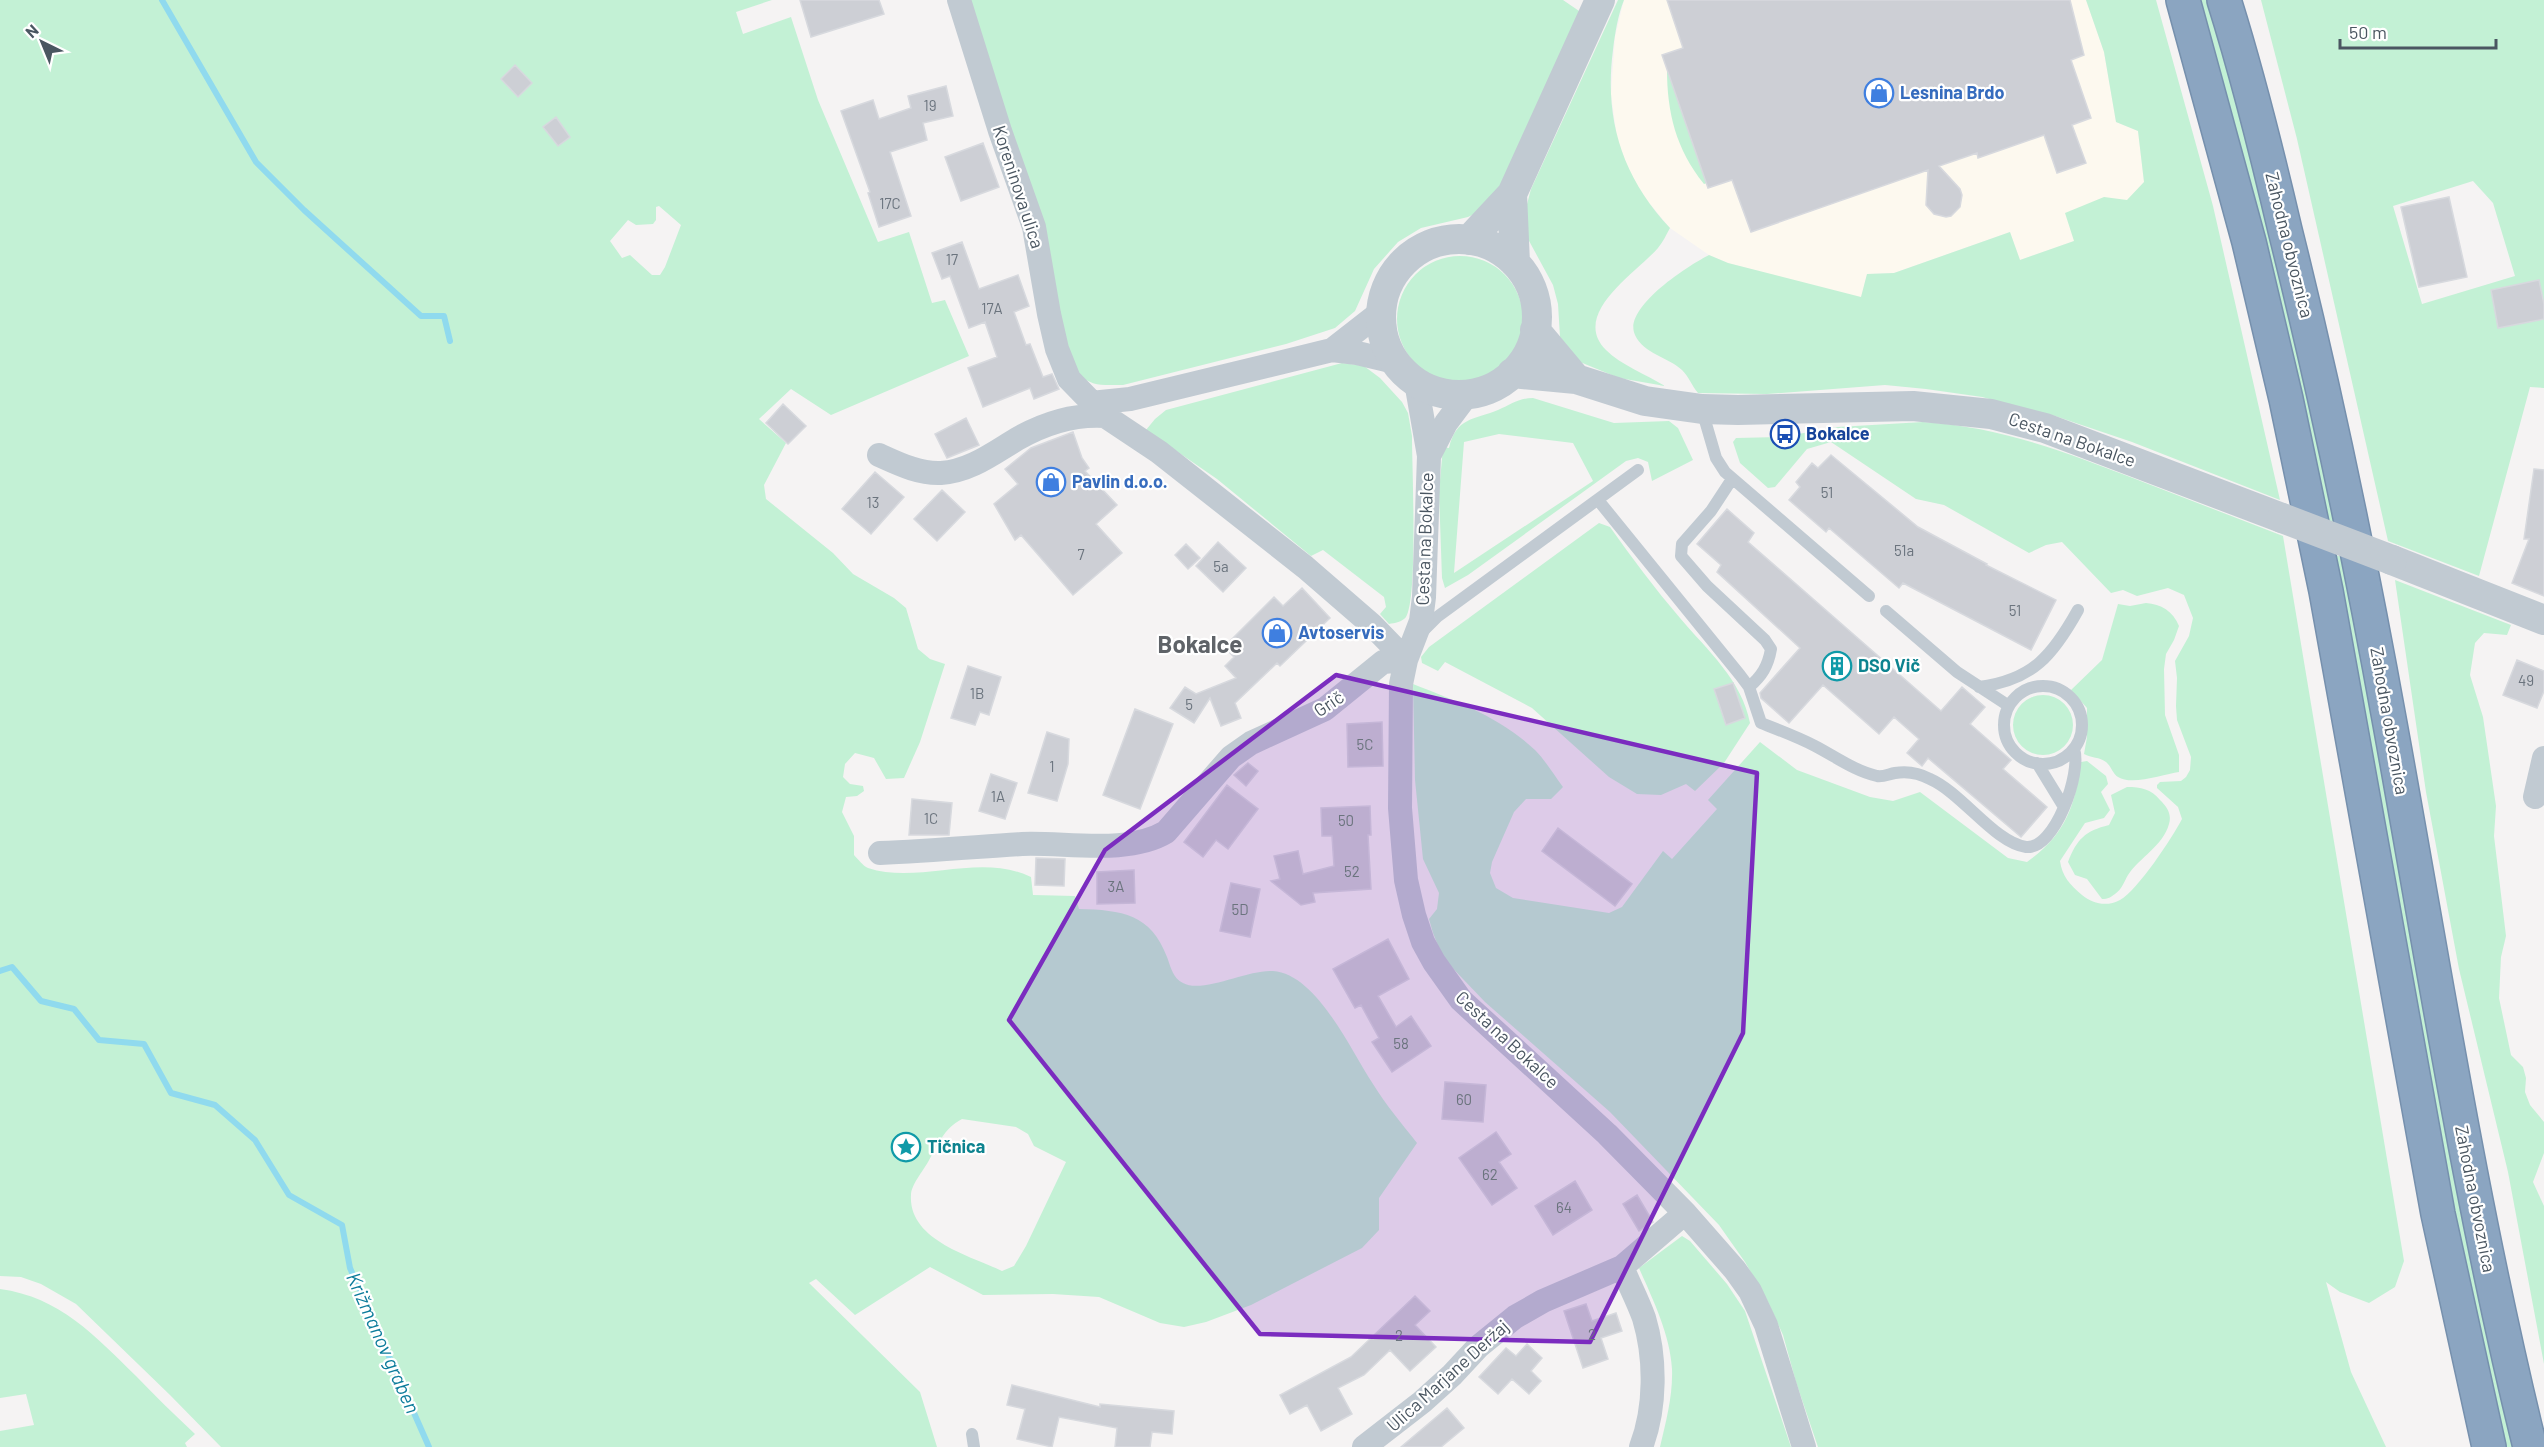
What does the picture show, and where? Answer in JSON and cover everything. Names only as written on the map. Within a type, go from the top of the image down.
[{"type":"highway","points":[[2183,0],[2249,243],[2286,399],[2343,681],[2434,1190],[2489,1447]]},
{"type":"highway","name":"Zahodna obvoznica","points":[[2227,5],[2273,178],[2317,359],[2370,616],[2466,1156],[2498,1311],[2530,1447]]},
{"type":"street","name":"Koreninova ulica","points":[[959,0],[1000,131],[1034,227],[1057,349],[1069,379],[1098,410]]},
{"type":"street","points":[[1469,240],[1512,194],[1600,0]]},
{"type":"street","points":[[1512,194],[1515,263]]},
{"type":"street","points":[[1469,240],[1494,248],[1515,263],[1527,279],[1535,299],[1535,330],[1530,349],[1512,373],[1486,390],[1467,394],[1446,394],[1416,382],[1395,362],[1384,338],[1382,311],[1390,281],[1410,257],[1423,248],[1438,243],[1469,240]]},
{"type":"street","points":[[1332,350],[1382,311]]},
{"type":"street","points":[[1535,330],[1576,379]]},
{"type":"street","points":[[879,455],[912,470],[939,473],[961,470],[989,457],[1038,428],[1130,399],[1332,350],[1395,362]]},
{"type":"street","name":"Cesta na Bokalce","points":[[1512,373],[1576,379],[1645,400],[1702,409],[1762,410],[1913,406],[1991,414],[2045,428],[2544,620]]},
{"type":"street","name":"Cesta na Bokalce","points":[[1416,382],[1429,456],[1424,597],[1421,621],[1401,684],[1400,808],[1406,880],[1423,942],[1445,981],[1461,1000],[1567,1095],[1684,1213],[1735,1270],[1750,1291],[1766,1325],[1804,1447]]},
{"type":"street","name":"Cesta na Bokalce","points":[[1429,456],[1446,423],[1467,394]]},
{"type":"street","points":[[1098,410],[1159,452],[1305,567],[1372,625],[1410,650]]},
{"type":"street","name":"Grič","points":[[880,853],[1022,844],[1103,845],[1136,843],[1156,838],[1166,832],[1231,757],[1251,742],[1325,709],[1383,662],[1410,650]]},
{"type":"street","points":[[2535,797],[2544,758]]},
{"type":"street","name":"Ulica Marjane Deržaj","points":[[1364,1447],[1422,1402],[1478,1347],[1515,1317],[1543,1301],[1622,1267],[1684,1213]]},
{"type":"street","points":[[1622,1267],[1644,1318],[1652,1361],[1649,1416],[1641,1447]]},
{"type":"lane","points":[[1702,409],[1716,458],[1725,472],[1869,596]]},
{"type":"lane","points":[[1410,650],[1437,617],[1638,470]]},
{"type":"lane","points":[[1732,479],[1711,511],[1682,544],[1682,556],[1707,586],[1765,640],[1771,649],[1768,666],[1759,679],[1749,687]]},
{"type":"lane","points":[[1598,500],[1749,687],[1761,723],[1814,745],[1860,771],[1880,777],[1912,772],[1931,779],[1952,792],[2007,840],[2029,847],[2037,845],[2045,838],[2064,807],[2072,787],[2077,757],[2074,749]]},
{"type":"lane","points":[[1979,687],[2016,679],[2039,665],[2055,650],[2078,610]]},
{"type":"lane","points":[[1886,611],[1957,672],[2009,706]]},
{"type":"lane","points":[[2036,687],[2049,687],[2062,691],[2072,699],[2081,717],[2080,737],[2074,749],[2054,763],[2037,763],[2019,756],[2010,747],[2004,723],[2009,706],[2024,691],[2036,687]]},
{"type":"lane","points":[[2037,763],[2064,807]]},
{"type":"lane","points":[[972,1434],[974,1447]]},
{"type":"highlighted area","points":[[1336,675],[1757,773],[1743,1033],[1590,1342],[1260,1334],[1009,1020],[1105,850]]},
{"type":"shaded area","points":[[1624,0],[2086,0],[2104,52],[2116,122],[2138,131],[2144,182],[2124,204],[2074,241],[2020,260],[2010,232],[1894,273],[1867,274],[1861,298],[1728,263],[1709,255],[1670,228],[1641,193],[1628,168],[1617,138],[1611,94],[1615,37]]},
{"type":"green space","points":[[0,0],[772,0],[736,12],[743,34],[791,17],[818,100],[878,242],[909,232],[932,303],[945,300],[969,356],[831,415],[791,389],[759,419],[786,443],[764,485],[766,499],[833,553],[853,574],[894,598],[906,608],[918,649],[930,659],[945,664],[920,742],[904,778],[886,779],[874,758],[855,753],[845,764],[843,777],[850,784],[863,786],[864,791],[857,796],[846,797],[842,812],[854,836],[854,855],[868,868],[888,872],[908,873],[991,867],[1011,870],[1031,877],[1033,895],[1075,896],[1079,909],[1122,913],[1143,923],[1160,943],[1175,975],[1183,983],[1192,986],[1214,984],[1263,971],[1289,975],[1304,985],[1331,1016],[1378,1092],[1417,1143],[1379,1198],[1379,1230],[1362,1248],[1251,1305],[1206,1322],[1184,1327],[1160,1323],[1099,1297],[1053,1294],[983,1295],[930,1267],[855,1315],[816,1279],[809,1283],[920,1392],[937,1447],[221,1447],[76,1304],[41,1284],[21,1277],[0,1276]],"holes":[[[659,206],[681,225],[665,267],[660,275],[652,275],[630,255],[622,258],[610,241],[628,220],[636,225],[653,224],[656,220],[656,207]],[[962,1119],[1016,1127],[1028,1134],[1034,1146],[1066,1162],[1026,1246],[1014,1266],[1002,1271],[943,1244],[919,1224],[913,1211],[911,1195],[915,1183],[946,1133]]]},
{"type":"green space","points":[[968,0],[1563,0],[1582,13],[1493,205],[1468,217],[1421,228],[1398,242],[1374,269],[1355,311],[1335,328],[1286,344],[1123,385],[1109,385],[1093,383],[1076,373]]},
{"type":"green space","points":[[1618,0],[1624,0],[1613,50],[1611,100],[1614,123],[1628,167],[1653,209],[1670,228],[1658,248],[1622,282],[1601,308],[1596,322],[1597,336],[1612,355],[1665,386],[1619,378],[1580,362],[1560,337],[1558,304],[1553,285],[1528,239],[1526,208],[1531,189]]},
{"type":"green space","points":[[2086,0],[2156,0],[2213,206],[2280,500],[2132,442],[2055,416],[1982,397],[1885,385],[1767,394],[1698,393],[1682,370],[1644,347],[1639,341],[1635,335],[1634,324],[1647,300],[1673,278],[1709,255],[1728,263],[1861,297],[1867,274],[1894,273],[2010,232],[2020,260],[2074,241],[2065,213],[2104,197],[2127,200],[2144,182],[2138,131],[2116,122],[2104,52]]},
{"type":"green space","points":[[2198,0],[2209,0],[2284,281],[2336,523],[2325,519]]},
{"type":"green space","points":[[2261,0],[2544,0],[2544,388],[2530,387],[2479,576],[2388,541],[2297,139]],"holes":[[[2473,181],[2493,203],[2515,276],[2422,304],[2393,206]]]},
{"type":"green space","points":[[1667,69],[1707,183],[1704,184],[1694,171],[1675,130],[1669,101]]},
{"type":"green space","points":[[1460,256],[1484,261],[1505,274],[1518,295],[1523,319],[1518,343],[1505,364],[1484,377],[1460,382],[1436,377],[1415,364],[1402,343],[1397,319],[1402,295],[1415,274],[1436,261]]},
{"type":"green space","points":[[1342,363],[1364,366],[1380,378],[1402,402],[1408,413],[1412,436],[1414,531],[1412,585],[1406,617],[1389,624],[1380,614],[1386,607],[1384,597],[1323,550],[1311,556],[1217,479],[1146,430],[1166,410]]},
{"type":"green space","points":[[1528,398],[1614,423],[1669,421],[1678,428],[1693,460],[1652,481],[1648,462],[1638,458],[1626,461],[1468,575],[1445,588],[1442,578],[1439,492],[1443,447],[1449,448],[1456,430],[1467,421]],"holes":[[[1499,434],[1573,443],[1593,481],[1454,573],[1464,442]]]},
{"type":"green space","points":[[1923,422],[1980,429],[2033,442],[2283,536],[2404,1261],[2395,1287],[2369,1303],[2340,1292],[2326,1282],[2351,1372],[2386,1447],[1818,1447],[1783,1335],[1768,1302],[1745,1262],[1719,1225],[1610,1112],[1485,1002],[1443,958],[1429,919],[1437,909],[1439,893],[1423,859],[1415,780],[1413,684],[1477,711],[1507,728],[1535,750],[1563,787],[1551,799],[1526,799],[1514,812],[1492,862],[1490,873],[1496,888],[1513,898],[1609,913],[1622,907],[1663,851],[1672,859],[1717,809],[1708,800],[1760,742],[1797,770],[1870,797],[1893,801],[1920,792],[2008,858],[2027,862],[2051,841],[2066,819],[2075,793],[2081,762],[2087,761],[2106,776],[2108,784],[2101,792],[2110,810],[2104,818],[2085,823],[2060,861],[2063,871],[2070,884],[2082,895],[2091,901],[2100,903],[2120,900],[2136,886],[2163,850],[2182,819],[2178,807],[2157,788],[2157,785],[2160,782],[2181,781],[2190,770],[2191,757],[2177,720],[2176,706],[2175,661],[2189,636],[2193,618],[2184,595],[2168,588],[2137,596],[2123,590],[2111,593],[2062,542],[2046,545],[2029,553],[1944,505],[1916,499],[1831,442],[1807,449],[1775,487],[1768,488],[1740,463],[1733,442],[1736,438],[1781,437],[1838,427]]},
{"type":"green space","points":[[1599,523],[1610,527],[1662,596],[1722,666],[1746,707],[1750,723],[1724,763],[1695,791],[1686,784],[1661,795],[1637,794],[1609,777],[1532,708],[1445,662],[1438,671],[1422,663],[1421,657],[1429,647]]},
{"type":"green space","points":[[2333,554],[2344,558],[2516,1447],[2506,1447],[2489,1382],[2453,1207]]},
{"type":"green space","points":[[2395,580],[2511,625],[2507,635],[2484,633],[2475,643],[2470,675],[2483,717],[2496,806],[2494,836],[2506,936],[2501,957],[2499,998],[2511,1055],[2523,1067],[2526,1078],[2525,1092],[2530,1105],[2544,1122],[2544,1153],[2533,1182],[2544,1206],[2544,1364],[2508,1172],[2459,969],[2426,792]]},
{"type":"green space","points":[[2146,603],[2166,609],[2179,626],[2166,654],[2164,669],[2165,715],[2179,755],[2179,772],[2148,779],[2131,780],[2118,777],[2104,760],[2084,754],[2087,737],[2087,708],[2071,690],[2102,660],[2118,604],[2130,606]]},
{"type":"green space","points":[[2043,695],[2060,700],[2068,708],[2073,725],[2068,742],[2060,750],[2043,755],[2026,750],[2018,742],[2013,725],[2018,708],[2026,700]]},
{"type":"green space","points":[[2127,787],[2145,789],[2157,796],[2168,811],[2169,824],[2162,839],[2133,869],[2119,890],[2111,897],[2102,899],[2087,879],[2075,875],[2068,862],[2083,837],[2109,825],[2115,813],[2111,795]]},
{"type":"green space","points":[[1682,1236],[1690,1241],[1727,1284],[1745,1311],[1791,1447],[1660,1447],[1669,1408],[1671,1356],[1660,1317],[1639,1268]]},
{"type":"green space","points":[[0,1289],[41,1300],[59,1309],[91,1333],[195,1434],[185,1443],[187,1447],[0,1447],[0,1431],[34,1425],[26,1394],[0,1398]]},
{"type":"building","points":[[800,0],[879,0],[884,14],[811,37]]},
{"type":"building","name":"Lesnina Brdo","points":[[1667,0],[2070,0],[2084,55],[2071,60],[2091,118],[2072,125],[2086,163],[2057,173],[2044,135],[1978,158],[1977,153],[1939,166],[1960,189],[1962,195],[1960,207],[1951,216],[1934,214],[1926,205],[1928,170],[1751,232],[1732,180],[1708,188],[1662,55],[1683,48]]},
{"type":"building","points":[[515,65],[532,83],[518,97],[501,79]]},
{"type":"building","points":[[946,86],[953,116],[923,123],[927,140],[890,152],[911,216],[879,227],[868,193],[870,192],[841,111],[873,100],[879,119],[911,108],[908,96]]},
{"type":"building","points":[[556,117],[570,137],[558,146],[543,127]]},
{"type":"building","points":[[983,143],[999,187],[961,201],[945,157]]},
{"type":"building","points":[[2449,197],[2467,277],[2419,287],[2401,207]]},
{"type":"building","points":[[962,242],[979,289],[1018,275],[1029,306],[1014,312],[1026,345],[1030,344],[1043,377],[1052,374],[1059,389],[1034,399],[1030,388],[983,407],[968,368],[997,357],[985,322],[969,328],[950,276],[942,279],[932,253]]},
{"type":"building","points":[[2539,280],[2544,304],[2544,319],[2498,328],[2491,290]]},
{"type":"building","points":[[783,404],[806,426],[788,444],[766,423]]},
{"type":"building","points":[[966,418],[979,445],[947,458],[935,434]]},
{"type":"building","points":[[1073,432],[1082,458],[1089,468],[1085,471],[1117,505],[1096,524],[1122,553],[1073,595],[1021,535],[1015,540],[994,504],[1018,484],[1005,469],[1031,448]]},
{"type":"building","points":[[1831,455],[1918,527],[2056,600],[2031,650],[1903,583],[1899,588],[1829,528],[1826,532],[1789,500],[1800,487],[1796,482],[1812,463],[1818,468]]},
{"type":"building","points":[[2534,469],[2544,470],[2544,596],[2512,583],[2529,539],[2524,539]]},
{"type":"building","points":[[875,472],[904,497],[871,534],[842,509]]},
{"type":"building","points":[[942,490],[965,512],[937,541],[914,519]]},
{"type":"building","name":"DSO Vič","points":[[1727,509],[1754,533],[1748,542],[1941,711],[1962,687],[1985,707],[1970,724],[2011,760],[2003,769],[2047,807],[2021,837],[1928,758],[1922,766],[1907,753],[1919,739],[1894,717],[1879,734],[1823,685],[1789,723],[1761,698],[1760,693],[1800,648],[1717,572],[1721,565],[1697,544]]},
{"type":"building","points":[[1218,542],[1246,568],[1223,592],[1196,566]]},
{"type":"building","points":[[1186,544],[1200,558],[1188,569],[1175,555]]},
{"type":"building","name":"Avtoservis","points":[[1302,588],[1330,618],[1280,666],[1277,663],[1235,703],[1241,718],[1221,726],[1210,698],[1194,723],[1170,708],[1185,687],[1196,694],[1236,678],[1225,666],[1234,657],[1224,647],[1274,597],[1283,606]]},
{"type":"building","points":[[2517,660],[2544,671],[2544,691],[2537,708],[2503,695]]},
{"type":"building","points":[[968,666],[1001,677],[989,715],[980,712],[975,725],[951,718]]},
{"type":"building","points":[[1733,683],[1745,718],[1726,725],[1714,689]]},
{"type":"building","points":[[1135,709],[1173,724],[1140,809],[1103,795]]},
{"type":"building","points":[[1382,722],[1383,766],[1348,767],[1347,724]]},
{"type":"building","points":[[1047,732],[1069,739],[1068,764],[1057,801],[1028,793]]},
{"type":"building","points":[[1248,763],[1258,771],[1246,786],[1234,775]]},
{"type":"building","points":[[991,774],[1017,783],[1005,819],[979,811]]},
{"type":"building","points":[[1227,785],[1258,809],[1228,849],[1216,840],[1203,857],[1184,842]]},
{"type":"building","points":[[912,799],[952,803],[949,835],[909,835]]},
{"type":"building","points":[[1370,806],[1371,835],[1368,835],[1371,889],[1313,893],[1315,902],[1301,905],[1271,881],[1280,879],[1274,856],[1298,851],[1303,874],[1334,866],[1332,836],[1322,836],[1321,808]]},
{"type":"building","points":[[1558,828],[1632,884],[1615,906],[1542,851]]},
{"type":"building","points":[[1036,858],[1065,859],[1064,886],[1035,885]]},
{"type":"building","points":[[1134,870],[1135,903],[1097,904],[1097,872]]},
{"type":"building","points":[[1231,883],[1260,889],[1250,937],[1220,931]]},
{"type":"building","points":[[1388,939],[1409,979],[1378,996],[1396,1027],[1411,1016],[1431,1046],[1392,1072],[1372,1042],[1379,1038],[1361,1005],[1355,1008],[1333,969]]},
{"type":"building","points":[[1445,1082],[1486,1085],[1483,1122],[1442,1119]]},
{"type":"building","points":[[1496,1132],[1511,1154],[1499,1162],[1517,1188],[1492,1205],[1459,1158]]},
{"type":"building","points":[[1575,1181],[1592,1210],[1553,1235],[1535,1206]]},
{"type":"building","points":[[1637,1195],[1653,1222],[1639,1231],[1623,1204]]},
{"type":"building","points":[[1415,1296],[1430,1311],[1415,1325],[1436,1347],[1410,1371],[1390,1350],[1364,1375],[1338,1388],[1352,1414],[1321,1431],[1307,1405],[1290,1414],[1280,1395],[1351,1357]]},
{"type":"building","points":[[1586,1304],[1592,1321],[1616,1313],[1622,1331],[1601,1338],[1608,1359],[1583,1368],[1564,1311]]},
{"type":"building","points":[[1527,1344],[1542,1358],[1531,1371],[1541,1381],[1529,1394],[1512,1379],[1498,1394],[1479,1377],[1506,1348],[1516,1356]]},
{"type":"building","points":[[1012,1385],[1100,1407],[1100,1404],[1174,1411],[1172,1434],[1152,1432],[1150,1447],[1115,1447],[1117,1428],[1059,1417],[1052,1447],[1017,1439],[1025,1409],[1007,1405]]},
{"type":"building","points":[[1447,1408],[1464,1428],[1441,1447],[1401,1447]]},
{"type":"waterway","points":[[162,0],[256,162],[304,210],[421,316],[444,316],[450,341]]},
{"type":"waterway","name":"Križmanov graben","points":[[0,971],[12,967],[41,1001],[74,1009],[99,1040],[144,1044],[171,1093],[215,1105],[255,1140],[289,1195],[342,1225],[350,1268],[429,1447]]},
{"type":"place","name":"Lesnina Brdo","points":[[1879,93]]},
{"type":"place","name":"Bokalce","points":[[1785,434]]},
{"type":"place","name":"Pavlin d.o.o.","points":[[1051,482]]},
{"type":"place","name":"Avtoservis","points":[[1277,633]]},
{"type":"place","name":"DSO Vič","points":[[1837,666]]},
{"type":"place","name":"Tičnica","points":[[906,1147]]},
{"type":"district","name":"Bokalce","points":[[1200,645]]}]
